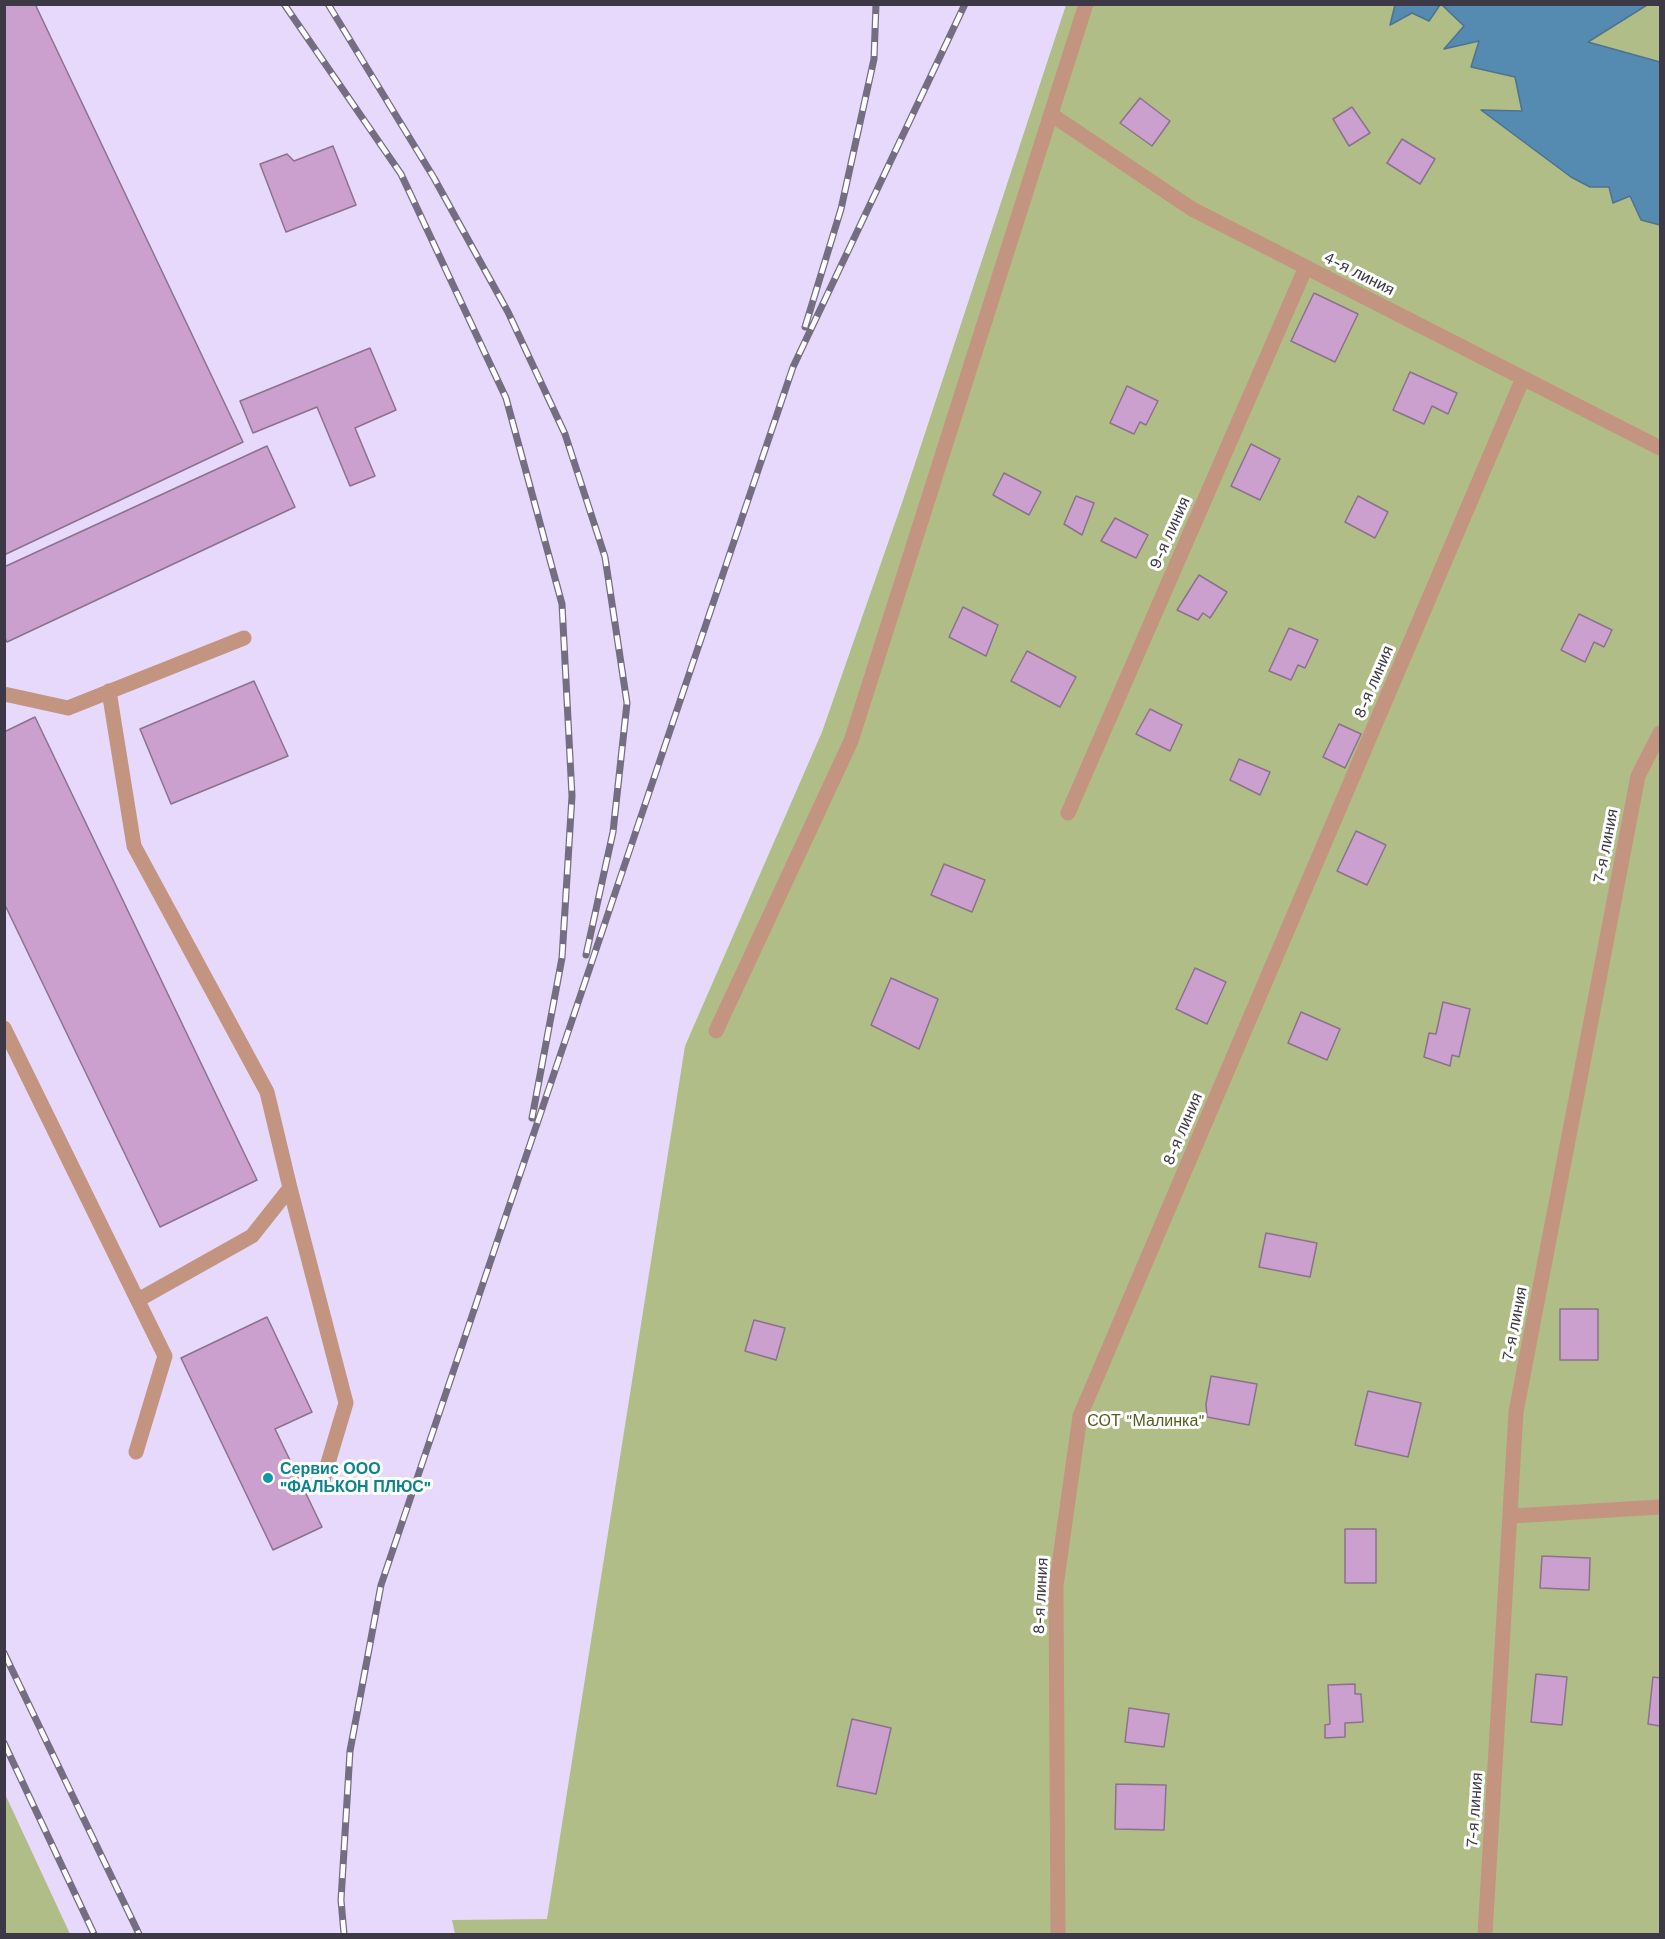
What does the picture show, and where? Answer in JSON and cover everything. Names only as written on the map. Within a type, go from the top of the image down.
[{"type":"lane","points":[[716,1031],[851,741],[1086,4]]},
{"type":"lane","name":"4-я линия","points":[[1052,115],[1192,209],[1660,448]]},
{"type":"lane","name":"9-я линия","points":[[1068,813],[1306,267]]},
{"type":"lane","name":"8-я линия","points":[[1058,1935],[1056,1586],[1080,1416],[1523,378]]},
{"type":"lane","points":[[4,694],[68,708],[243,638]]},
{"type":"lane","points":[[109,691],[134,846],[267,1092],[346,1403],[322,1483]]},
{"type":"lane","name":"7-я линия","points":[[1485,1935],[1512,1516],[1516,1412],[1638,776],[1660,733]]},
{"type":"lane","points":[[4,1028],[165,1356],[136,1452]]},
{"type":"lane","points":[[138,1300],[252,1236],[290,1188]]},
{"type":"lane","points":[[1512,1516],[1660,1507]]},
{"type":"green space","name":"СОТ \"Малинка\"","points":[[1066,5],[1660,5],[1660,1934],[455,1934],[452,1920],[547,1919],[685,1046],[822,732],[903,500]]},
{"type":"green space","points":[[5,1794],[70,1934],[5,1934]]},
{"type":"water","points":[[1395,4],[1440,5],[1429,21],[1412,13],[1390,25]]},
{"type":"water","points":[[1442,5],[1647,5],[1588,42],[1660,62],[1660,225],[1641,220],[1630,196],[1613,203],[1609,187],[1590,187],[1571,177],[1481,110],[1522,111],[1515,77],[1471,67],[1479,41],[1444,49],[1464,26]]},
{"type":"building","points":[[4,4],[35,4],[243,442],[4,555]]},
{"type":"building","points":[[1140,98],[1170,121],[1152,146],[1120,123]]},
{"type":"building","points":[[1352,107],[1370,133],[1349,146],[1333,119]]},
{"type":"building","points":[[1402,139],[1435,159],[1420,184],[1387,163]]},
{"type":"building","points":[[333,146],[356,205],[286,232],[260,164],[287,154],[294,161]]},
{"type":"building","points":[[1314,293],[1358,314],[1335,362],[1291,341]]},
{"type":"building","points":[[370,348],[396,410],[355,428],[375,476],[350,486],[317,407],[253,433],[240,401]]},
{"type":"building","points":[[1410,372],[1457,393],[1448,414],[1432,406],[1424,424],[1393,410]]},
{"type":"building","points":[[1127,386],[1158,401],[1146,425],[1140,422],[1134,434],[1110,423]]},
{"type":"building","points":[[1251,444],[1280,459],[1260,500],[1231,486]]},
{"type":"building","points":[[267,446],[295,507],[7,642],[4,636],[4,567]]},
{"type":"building","points":[[1004,473],[1041,492],[1029,515],[993,495]]},
{"type":"building","points":[[1076,496],[1094,503],[1082,535],[1064,524]]},
{"type":"building","points":[[1358,496],[1388,512],[1375,538],[1345,522]]},
{"type":"building","points":[[1115,518],[1148,535],[1136,558],[1101,541]]},
{"type":"building","points":[[1199,575],[1227,592],[1210,618],[1203,613],[1198,620],[1177,610]]},
{"type":"building","points":[[963,607],[998,625],[986,656],[949,637]]},
{"type":"building","points":[[1579,614],[1612,630],[1604,647],[1594,642],[1585,662],[1561,650]]},
{"type":"building","points":[[1289,628],[1318,640],[1305,668],[1298,665],[1291,680],[1269,671]]},
{"type":"building","points":[[1027,651],[1076,677],[1060,707],[1011,681]]},
{"type":"building","points":[[254,681],[288,756],[171,804],[140,729]]},
{"type":"building","points":[[1150,709],[1182,725],[1170,751],[1136,734]]},
{"type":"building","points":[[35,717],[257,1180],[160,1227],[4,903],[4,732]]},
{"type":"building","points":[[1339,724],[1361,734],[1345,768],[1323,757]]},
{"type":"building","points":[[1239,759],[1270,772],[1260,795],[1230,780]]},
{"type":"building","points":[[1356,831],[1386,845],[1367,885],[1337,871]]},
{"type":"building","points":[[944,864],[985,880],[972,912],[931,895]]},
{"type":"building","points":[[1195,968],[1226,982],[1207,1024],[1176,1009]]},
{"type":"building","points":[[891,978],[938,999],[919,1049],[871,1025]]},
{"type":"building","points":[[1443,1002],[1470,1009],[1459,1057],[1452,1055],[1450,1066],[1424,1057],[1429,1033],[1436,1034]]},
{"type":"building","points":[[1301,1012],[1340,1029],[1327,1060],[1288,1043]]},
{"type":"building","points":[[1266,1233],[1317,1243],[1310,1277],[1259,1267]]},
{"type":"building","points":[[1560,1309],[1598,1309],[1598,1360],[1560,1360]]},
{"type":"building","name":"Сервис ООО \"ФАЛЬКОН ПЛЮС\"","points":[[267,1317],[312,1412],[275,1429],[322,1527],[273,1550],[181,1358]]},
{"type":"building","points":[[754,1320],[785,1328],[776,1360],[745,1351]]},
{"type":"building","points":[[1211,1376],[1257,1384],[1249,1425],[1207,1417],[1206,1404]]},
{"type":"building","points":[[1368,1391],[1421,1403],[1408,1457],[1355,1445]]},
{"type":"building","points":[[1345,1529],[1376,1529],[1376,1583],[1345,1583]]},
{"type":"building","points":[[1542,1556],[1590,1558],[1589,1590],[1540,1588]]},
{"type":"building","points":[[1536,1674],[1567,1677],[1562,1725],[1531,1722]]},
{"type":"building","points":[[1653,1677],[1660,1678],[1660,1726],[1648,1724]]},
{"type":"building","points":[[1355,1684],[1355,1694],[1361,1694],[1363,1722],[1345,1723],[1345,1737],[1325,1738],[1325,1725],[1330,1724],[1328,1685]]},
{"type":"building","points":[[1129,1708],[1169,1714],[1164,1747],[1125,1742]]},
{"type":"building","points":[[852,1719],[891,1728],[876,1794],[837,1786]]},
{"type":"building","points":[[1116,1784],[1166,1785],[1164,1830],[1115,1829]]},
{"type":"railway","points":[[284,4],[401,174],[506,398],[562,604],[572,796],[562,958],[532,1118]]},
{"type":"railway","points":[[328,4],[434,178],[508,312],[565,434],[605,557],[627,703],[613,832],[586,955]]},
{"type":"railway","points":[[805,327],[841,209],[874,59],[876,4]]},
{"type":"railway","points":[[344,1934],[341,1900],[350,1751],[381,1585],[793,367],[965,4]]},
{"type":"railway","points":[[4,1653],[139,1934]]},
{"type":"railway","points":[[4,1743],[94,1934]]},
{"type":"place","name":"Сервис ООО \"ФАЛЬКОН ПЛЮС\"","points":[[268,1478]]}]
